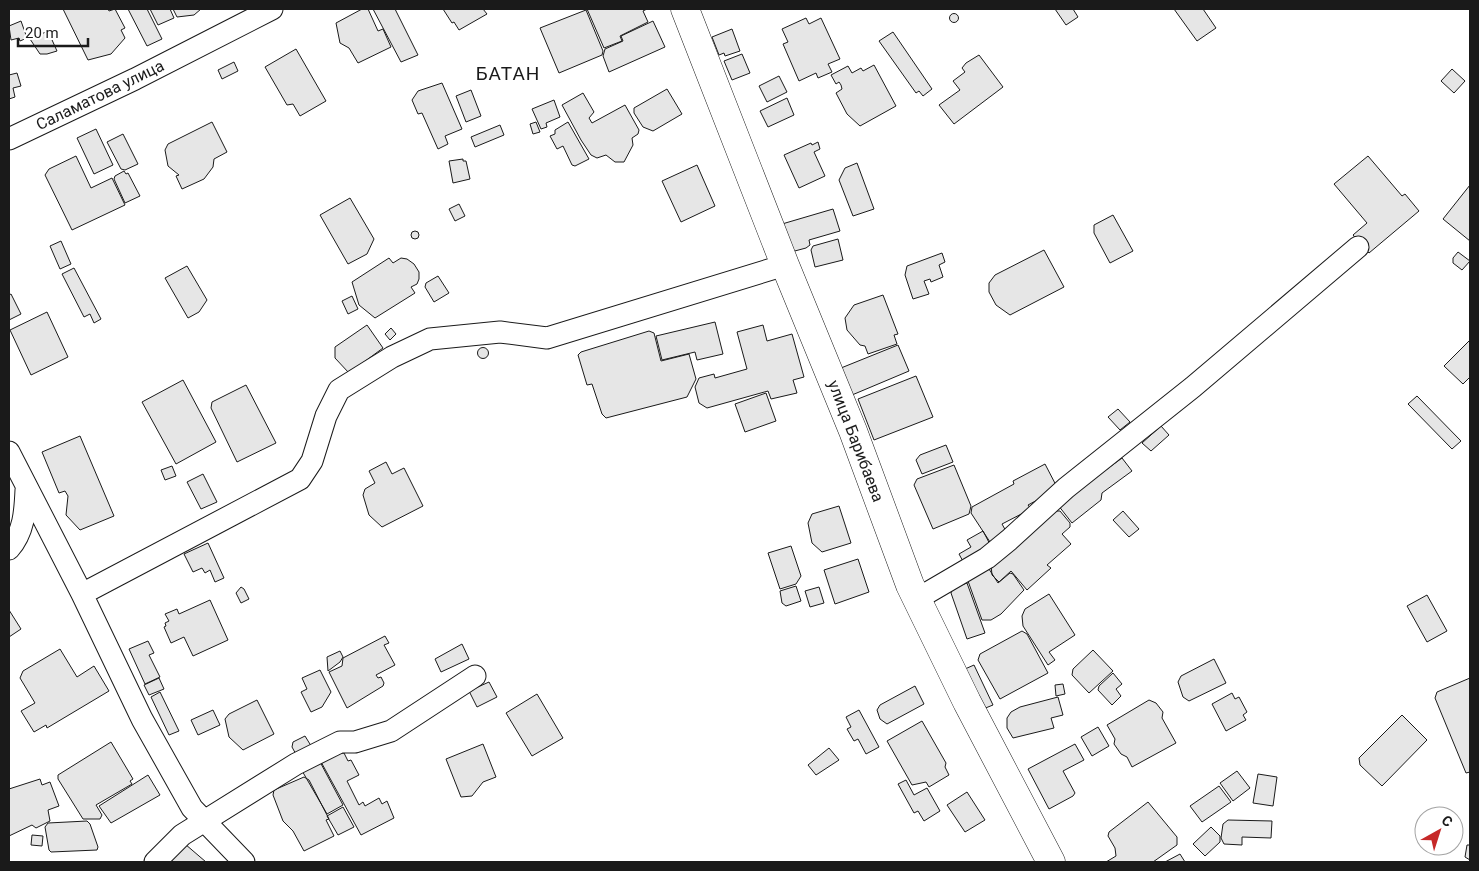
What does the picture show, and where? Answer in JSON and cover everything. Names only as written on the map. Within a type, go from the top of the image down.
[{"type":"street","name":"Саламатова улица","points":[[9,139],[135,79],[272,9]]},
{"type":"street","name":"улица Барибаева","points":[[685,9],[785,265],[853,431],[917,599],[967,702],[1051,862]]},
{"type":"street","points":[[917,599],[987,558],[1066,488],[1193,387],[1358,247]]},
{"type":"street","points":[[82,594],[300,479],[312,461],[326,416],[339,390],[392,357],[430,339],[500,332],[547,338],[785,265]]},
{"type":"street","points":[[9,452],[26,489],[82,594],[142,719],[192,808],[244,862]]},
{"type":"street","points":[[9,549],[18,539],[24,517],[26,489]]},
{"type":"street","points":[[155,862],[182,834],[288,770],[340,742],[355,742],[390,731],[475,676]]},
{"type":"building","points":[[63,9],[108,9],[109,11],[115,9],[125,28],[121,30],[125,38],[111,54],[88,60]]},
{"type":"building","points":[[128,9],[147,9],[162,39],[147,46]]},
{"type":"building","points":[[150,9],[170,9],[174,18],[158,25]]},
{"type":"building","points":[[173,9],[201,9],[194,15],[177,17]]},
{"type":"building","points":[[362,9],[368,9],[378,31],[383,29],[391,47],[358,63],[349,48],[340,43],[336,23]]},
{"type":"building","points":[[373,9],[395,9],[418,55],[401,62]]},
{"type":"building","points":[[443,9],[483,9],[487,14],[459,30]]},
{"type":"building","points":[[587,9],[647,9],[643,11],[648,22],[620,36],[622,41],[604,48]]},
{"type":"building","points":[[1055,9],[1073,9],[1078,17],[1066,25]]},
{"type":"building","points":[[1174,9],[1203,9],[1216,28],[1197,41]]},
{"type":"building","points":[[586,10],[603,51],[602,55],[559,73],[540,28]]},
{"type":"building","points":[[954,13],[959,18],[954,23],[949,18]]},
{"type":"building","points":[[806,18],[809,24],[821,18],[840,59],[828,64],[832,72],[818,78],[816,73],[799,81],[783,44],[788,42],[782,29]]},
{"type":"building","points":[[21,21],[27,38],[20,41],[19,38],[11,40],[9,26]]},
{"type":"building","points":[[653,21],[665,47],[609,72],[603,56],[605,49],[623,41],[621,36]]},
{"type":"building","points":[[732,29],[740,51],[725,56],[724,53],[719,55],[712,37]]},
{"type":"building","points":[[48,31],[57,51],[40,54],[30,39]]},
{"type":"building","points":[[893,32],[932,89],[923,96],[919,91],[916,93],[879,41]]},
{"type":"building","points":[[296,49],[326,101],[300,116],[293,104],[287,105],[265,67]]},
{"type":"building","points":[[742,54],[750,73],[732,80],[724,61]]},
{"type":"building","points":[[979,55],[1003,87],[954,124],[939,105],[960,90],[953,81],[965,72],[962,68],[966,63]]},
{"type":"building","points":[[234,62],[238,71],[222,79],[218,70]]},
{"type":"building","points":[[874,65],[896,106],[860,126],[847,114],[836,93],[842,89],[841,85],[839,82],[836,84],[831,75],[848,66],[852,73],[861,68],[863,71]]},
{"type":"building","points":[[1452,69],[1465,81],[1454,93],[1441,81]]},
{"type":"building","points":[[17,73],[21,86],[13,88],[15,97],[9,99],[9,75]]},
{"type":"building","points":[[779,76],[787,92],[767,102],[759,86]]},
{"type":"building","points":[[442,83],[462,129],[445,136],[448,144],[438,149],[422,113],[418,114],[412,100],[418,91]]},
{"type":"building","points":[[667,89],[682,114],[653,131],[643,127],[634,113],[634,108]]},
{"type":"building","points":[[471,90],[481,116],[466,122],[456,96]]},
{"type":"building","points":[[583,93],[594,112],[589,118],[592,123],[625,105],[639,130],[638,134],[632,138],[633,145],[624,162],[615,162],[606,155],[597,158],[591,155],[581,140],[562,105]]},
{"type":"building","points":[[787,98],[794,115],[768,127],[760,111]]},
{"type":"building","points":[[554,100],[560,117],[546,123],[547,127],[541,129],[532,109]]},
{"type":"building","points":[[212,122],[227,152],[214,159],[213,167],[204,179],[182,189],[176,176],[179,175],[168,166],[165,150],[168,144]]},
{"type":"building","points":[[536,122],[540,132],[533,134],[530,124]]},
{"type":"building","points":[[568,122],[589,159],[575,166],[572,165],[563,146],[557,149],[550,136],[555,134],[555,130]]},
{"type":"building","points":[[500,125],[504,135],[475,147],[471,137]]},
{"type":"building","points":[[96,129],[113,165],[94,174],[77,138]]},
{"type":"building","points":[[123,134],[138,164],[125,170],[121,169],[107,142]]},
{"type":"building","points":[[818,142],[820,149],[814,152],[825,176],[799,188],[784,155],[811,143],[812,145]]},
{"type":"building","points":[[76,156],[91,188],[112,178],[125,205],[72,230],[45,175],[49,169]]},
{"type":"building","points":[[1368,156],[1402,196],[1405,194],[1419,211],[1369,253],[1353,235],[1367,223],[1334,184]]},
{"type":"building","points":[[463,159],[463,161],[466,161],[470,179],[453,183],[449,161]]},
{"type":"building","points":[[857,163],[874,209],[853,216],[839,180],[845,168]]},
{"type":"building","points":[[697,165],[715,206],[681,222],[662,181]]},
{"type":"building","points":[[124,171],[126,174],[128,173],[140,196],[125,203],[114,179],[115,176]]},
{"type":"building","points":[[1470,185],[1470,241],[1443,219]]},
{"type":"building","points":[[350,198],[374,239],[367,254],[348,264],[320,215]]},
{"type":"building","points":[[459,204],[465,216],[455,221],[449,209]]},
{"type":"building","points":[[833,209],[840,231],[809,240],[810,245],[806,248],[791,252],[782,224]]},
{"type":"building","points":[[1113,215],[1133,251],[1110,263],[1094,233],[1094,225]]},
{"type":"building","points":[[415,231],[419,235],[415,239],[411,235]]},
{"type":"building","points":[[838,239],[843,260],[815,267],[811,250],[813,246]]},
{"type":"building","points":[[61,241],[71,264],[60,269],[50,246]]},
{"type":"building","points":[[1044,250],[1064,287],[1010,315],[996,305],[989,292],[989,283],[995,275]]},
{"type":"building","points":[[1458,252],[1470,261],[1462,270],[1453,263],[1453,258]]},
{"type":"building","points":[[942,253],[945,262],[939,265],[943,277],[931,282],[930,279],[924,281],[929,294],[913,299],[905,275],[907,266]]},
{"type":"building","points":[[389,258],[393,263],[401,258],[407,259],[414,264],[419,272],[419,279],[417,284],[411,287],[415,293],[375,318],[359,305],[352,282]]},
{"type":"building","points":[[187,266],[207,300],[199,312],[188,318],[165,278]]},
{"type":"building","points":[[74,268],[101,319],[94,323],[90,314],[84,317],[62,274]]},
{"type":"building","points":[[438,276],[449,293],[434,302],[425,287],[426,283]]},
{"type":"building","points":[[11,294],[21,314],[9,320],[9,295]]},
{"type":"building","points":[[883,295],[898,334],[894,335],[897,344],[868,354],[865,346],[860,345],[847,330],[845,318],[854,305]]},
{"type":"building","points":[[352,296],[358,309],[348,314],[342,301]]},
{"type":"building","points":[[47,312],[68,357],[31,375],[10,330]]},
{"type":"building","points":[[715,322],[723,354],[697,360],[695,352],[662,360],[656,336]]},
{"type":"building","points":[[367,325],[383,348],[349,373],[335,358],[335,347]]},
{"type":"building","points":[[763,325],[767,341],[792,334],[804,377],[793,380],[797,393],[771,399],[768,391],[707,408],[699,403],[695,387],[699,378],[714,374],[715,378],[747,369],[737,332]]},
{"type":"building","points":[[391,328],[396,334],[390,340],[385,334]]},
{"type":"building","points":[[649,331],[654,333],[661,361],[689,354],[696,379],[687,397],[606,418],[602,414],[592,384],[587,385],[578,355],[581,352]]},
{"type":"building","points":[[1470,340],[1470,377],[1463,384],[1444,366]]},
{"type":"building","points":[[898,345],[909,371],[852,395],[841,368]]},
{"type":"building","points":[[483,347],[489,353],[483,359],[477,353]]},
{"type":"building","points":[[916,376],[933,417],[874,440],[858,399]]},
{"type":"building","points":[[183,380],[216,442],[176,464],[142,402]]},
{"type":"building","points":[[246,385],[276,443],[237,462],[211,408],[212,402]]},
{"type":"building","points":[[766,393],[776,421],[745,432],[735,404]]},
{"type":"building","points":[[1417,396],[1461,441],[1452,449],[1408,404]]},
{"type":"building","points":[[1118,409],[1130,422],[1120,430],[1108,417]]},
{"type":"building","points":[[1161,426],[1169,435],[1151,451],[1142,443]]},
{"type":"building","points":[[80,436],[114,516],[80,530],[66,515],[68,496],[65,491],[59,493],[42,452]]},
{"type":"building","points":[[946,445],[953,462],[922,474],[916,460],[920,455]]},
{"type":"building","points":[[1122,458],[1132,471],[1102,493],[1101,500],[1072,523],[1058,505]]},
{"type":"building","points":[[386,462],[392,474],[404,468],[423,506],[382,527],[369,515],[363,495],[365,489],[375,483],[369,471]]},
{"type":"building","points":[[1045,464],[1058,489],[1028,505],[1031,509],[1002,524],[1007,533],[990,542],[971,513],[972,507],[1014,484],[1013,481]]},
{"type":"building","points":[[954,465],[971,506],[969,514],[933,529],[914,485],[917,479]]},
{"type":"building","points":[[172,466],[176,476],[165,480],[161,470]]},
{"type":"building","points":[[203,474],[217,502],[201,509],[187,482]]},
{"type":"building","points":[[839,506],[851,543],[822,552],[812,543],[808,523],[812,514]]},
{"type":"building","points":[[1055,511],[1060,511],[1070,523],[1070,527],[1062,534],[1071,544],[1047,565],[1051,568],[1027,590],[1011,571],[999,582],[992,575],[991,565]]},
{"type":"building","points":[[1123,511],[1139,529],[1129,537],[1113,520]]},
{"type":"building","points":[[983,531],[993,550],[965,565],[959,554],[971,547],[967,540]]},
{"type":"building","points":[[208,543],[224,578],[215,582],[210,570],[205,573],[202,568],[193,572],[184,554]]},
{"type":"building","points":[[791,546],[801,576],[796,584],[780,589],[768,553]]},
{"type":"building","points":[[858,559],[869,592],[835,604],[824,570]]},
{"type":"building","points":[[989,569],[998,583],[1010,573],[1013,574],[1024,590],[1001,614],[991,620],[982,620],[968,581]]},
{"type":"building","points":[[967,583],[985,633],[967,639],[951,593],[953,588]]},
{"type":"building","points":[[796,586],[801,601],[786,606],[782,603],[780,591]]},
{"type":"building","points":[[241,587],[249,599],[241,603],[236,593]]},
{"type":"building","points":[[819,587],[824,603],[810,607],[805,591]]},
{"type":"building","points":[[1049,594],[1075,635],[1049,652],[1055,660],[1048,665],[1023,626],[1022,616],[1025,609]]},
{"type":"building","points":[[1427,595],[1447,631],[1427,642],[1407,606]]},
{"type":"building","points":[[210,600],[228,640],[193,656],[184,637],[171,643],[164,627],[166,626],[165,623],[169,621],[165,614],[177,609],[179,614]]},
{"type":"building","points":[[9,610],[21,629],[9,637]]},
{"type":"building","points":[[1022,631],[1027,634],[1048,673],[1000,699],[978,660],[980,654]]},
{"type":"building","points":[[385,636],[389,643],[384,645],[395,665],[376,675],[378,678],[381,677],[384,683],[383,686],[347,708],[329,672],[342,666],[343,658]]},
{"type":"building","points":[[148,641],[154,653],[149,655],[160,677],[145,684],[129,649]]},
{"type":"building","points":[[462,644],[469,659],[441,672],[435,659]]},
{"type":"building","points":[[60,649],[77,677],[94,666],[109,691],[47,728],[46,725],[34,732],[21,711],[35,703],[20,678],[23,671]]},
{"type":"building","points":[[1093,650],[1113,671],[1089,693],[1072,675],[1073,669]]},
{"type":"building","points":[[340,651],[343,657],[340,662],[328,671],[327,657]]},
{"type":"building","points":[[1214,659],[1226,683],[1189,701],[1183,697],[1178,682],[1181,676]]},
{"type":"building","points":[[974,665],[993,705],[983,709],[965,669]]},
{"type":"building","points":[[320,670],[331,692],[322,707],[311,712],[301,692],[307,689],[302,678]]},
{"type":"building","points":[[1113,673],[1122,684],[1116,689],[1121,696],[1112,705],[1098,690],[1099,686]]},
{"type":"building","points":[[159,678],[164,689],[149,695],[144,685]]},
{"type":"building","points":[[1470,678],[1470,772],[1466,773],[1435,698],[1437,692]]},
{"type":"building","points":[[489,682],[497,697],[477,707],[469,691]]},
{"type":"building","points":[[1063,684],[1065,694],[1056,696],[1055,685]]},
{"type":"building","points":[[915,686],[924,704],[887,724],[880,719],[877,710],[880,705]]},
{"type":"building","points":[[160,692],[179,731],[169,735],[151,697]]},
{"type":"building","points":[[1232,693],[1235,699],[1239,697],[1247,712],[1243,715],[1246,720],[1226,731],[1212,704]]},
{"type":"building","points":[[537,694],[563,738],[532,756],[506,713]]},
{"type":"building","points":[[1058,697],[1063,715],[1051,718],[1054,728],[1013,738],[1007,728],[1007,718],[1011,712],[1020,707]]},
{"type":"building","points":[[257,700],[274,734],[243,750],[229,737],[225,719],[229,714]]},
{"type":"building","points":[[1149,700],[1156,703],[1163,712],[1162,718],[1176,743],[1132,767],[1127,757],[1121,754],[1114,744],[1115,739],[1107,725]]},
{"type":"building","points":[[213,710],[220,725],[198,735],[191,720]]},
{"type":"building","points":[[859,710],[879,747],[866,754],[858,739],[854,741],[847,729],[851,727],[846,717]]},
{"type":"building","points":[[1402,715],[1427,740],[1382,786],[1360,765],[1359,758]]},
{"type":"building","points":[[922,721],[946,763],[945,767],[949,775],[929,787],[926,782],[912,785],[887,741]]},
{"type":"building","points":[[1098,727],[1109,746],[1092,756],[1081,737]]},
{"type":"building","points":[[305,736],[313,749],[298,758],[292,747],[293,742]]},
{"type":"building","points":[[111,742],[133,779],[130,781],[132,784],[96,805],[102,815],[100,819],[83,819],[58,779],[58,775]]},
{"type":"building","points":[[483,744],[496,777],[483,782],[472,796],[461,797],[446,759]]},
{"type":"building","points":[[1075,744],[1084,760],[1063,771],[1075,793],[1073,796],[1049,809],[1028,769]]},
{"type":"building","points":[[829,748],[839,760],[816,775],[808,765]]},
{"type":"building","points":[[344,753],[348,761],[351,760],[359,775],[347,781],[359,805],[363,802],[365,806],[379,798],[382,804],[387,801],[394,818],[361,835],[320,760],[332,754]]},
{"type":"building","points":[[319,760],[343,805],[327,814],[301,769]]},
{"type":"building","points":[[1237,771],[1250,788],[1233,801],[1220,783]]},
{"type":"building","points":[[1258,774],[1277,777],[1273,806],[1253,803]]},
{"type":"building","points":[[148,775],[160,795],[111,823],[99,806]]},
{"type":"building","points":[[304,777],[309,780],[329,819],[326,820],[334,836],[304,851],[293,831],[283,821],[273,795],[274,790]]},
{"type":"building","points":[[40,779],[42,785],[50,782],[59,806],[48,810],[50,821],[36,828],[32,825],[9,836],[9,789]]},
{"type":"building","points":[[906,780],[914,795],[927,788],[940,811],[924,821],[918,811],[914,813],[898,784]]},
{"type":"building","points":[[1219,786],[1231,802],[1202,822],[1190,806]]},
{"type":"building","points":[[967,792],[985,820],[965,832],[947,805]]},
{"type":"building","points":[[1148,802],[1177,837],[1177,845],[1153,862],[1106,862],[1116,856],[1115,848],[1108,836],[1109,832]]},
{"type":"building","points":[[343,807],[354,827],[338,835],[327,816]]},
{"type":"building","points":[[1228,820],[1272,821],[1271,838],[1242,837],[1242,845],[1224,844],[1221,838],[1223,824]]},
{"type":"building","points":[[87,821],[90,824],[98,847],[97,850],[51,852],[49,850],[45,827],[48,823]]},
{"type":"building","points":[[1211,827],[1220,836],[1220,842],[1205,856],[1193,844]]},
{"type":"building","points":[[32,835],[43,836],[42,846],[31,845]]},
{"type":"building","points":[[185,844],[206,862],[169,862]]},
{"type":"building","points":[[1467,845],[1470,845],[1470,860],[1465,857]]},
{"type":"building","points":[[1180,854],[1185,862],[1165,862]]},
{"type":"district","name":"БАТАН","points":[[508,73]]}]
